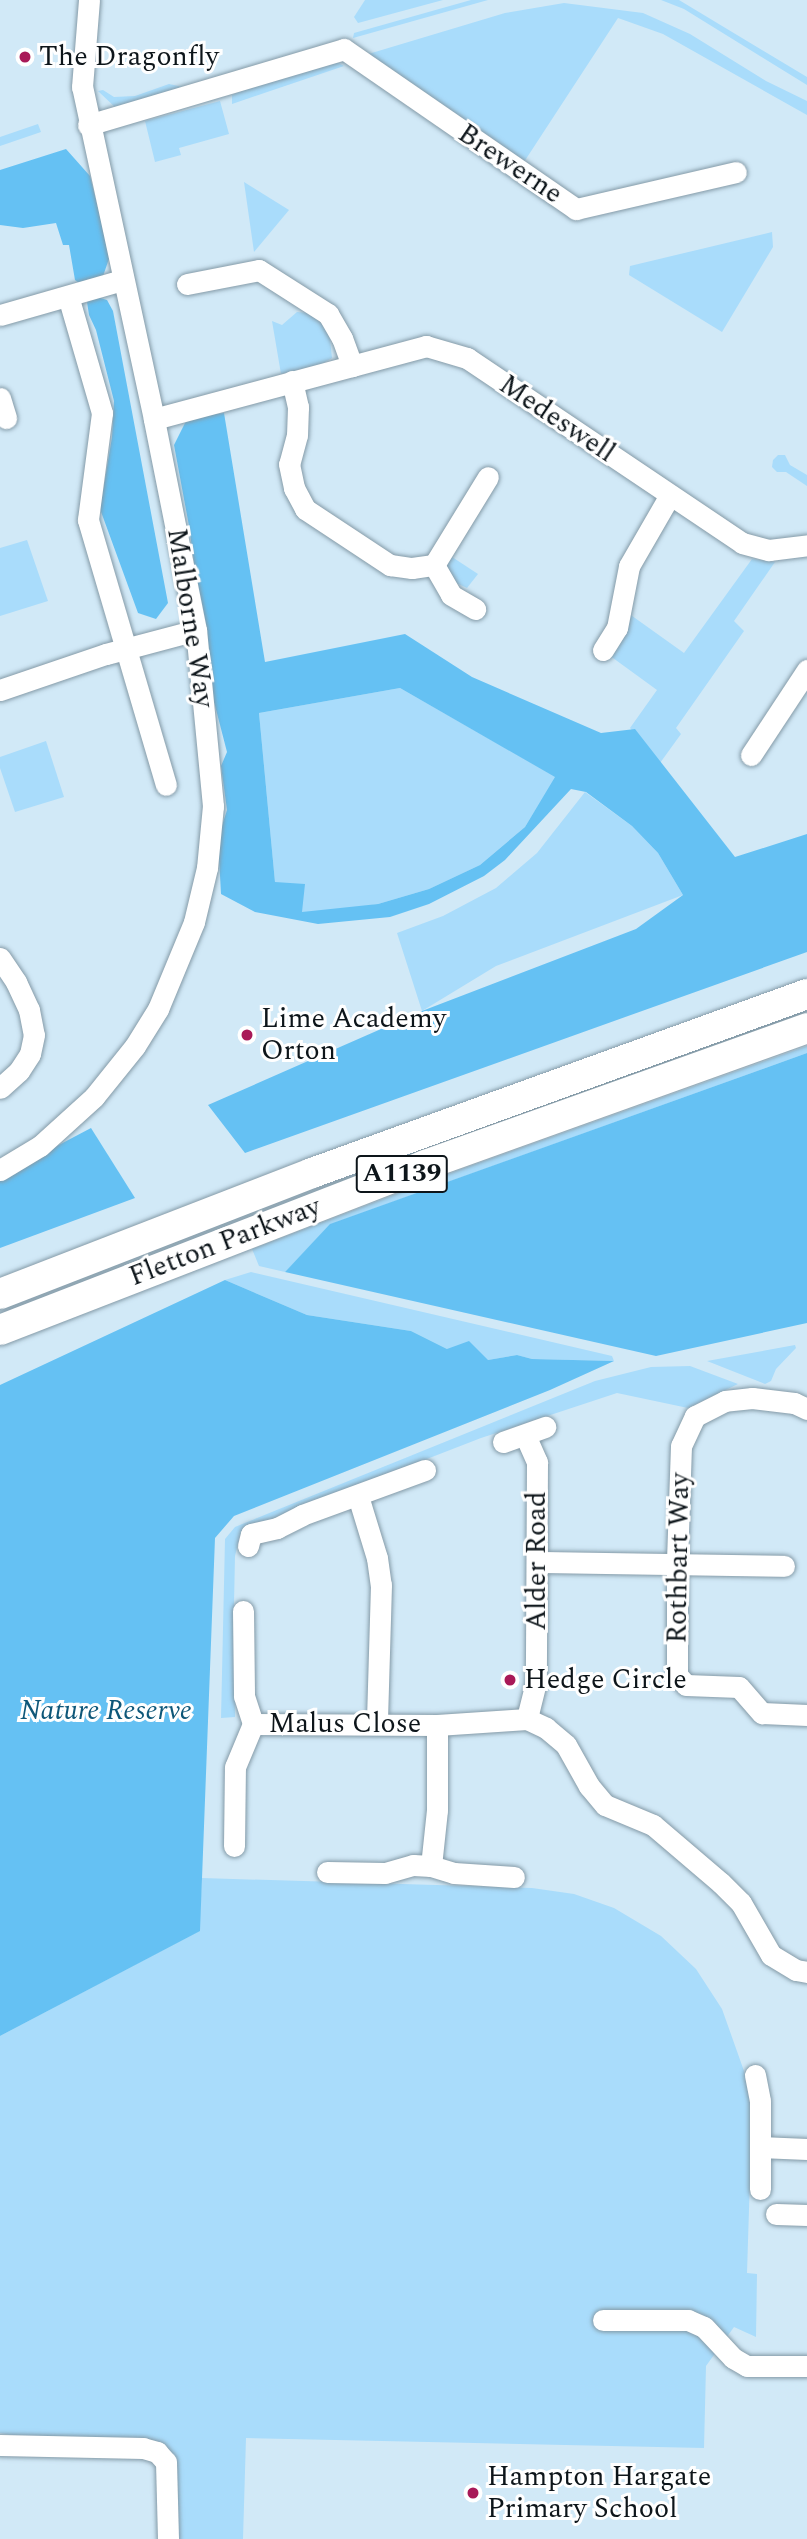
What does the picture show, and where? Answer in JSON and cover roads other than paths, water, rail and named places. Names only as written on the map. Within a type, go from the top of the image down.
[{"type":"highway","name":"Fletton Parkway","points":[[0,1294],[312,1173],[807,994]]},
{"type":"highway","name":"Fletton Parkway","points":[[0,1330],[425,1165],[807,1028]]},
{"type":"street","name":"Malborne Way","points":[[0,1170],[40,1146],[85,1105],[135,1046],[158,1009],[194,922],[207,868],[213,806],[196,630],[154,419],[88,125],[80,75],[89,0]]},
{"type":"street","name":"Brewerne","points":[[88,125],[344,49],[576,209],[736,172]]},
{"type":"street","points":[[187,284],[259,270],[328,314],[342,338],[352,366]]},
{"type":"street","points":[[0,315],[122,281]]},
{"type":"street","points":[[68,296],[102,413],[88,520],[166,785]]},
{"type":"street","name":"Medeswell","points":[[154,419],[426,346],[467,358],[742,543],[769,550],[807,545]]},
{"type":"street","points":[[292,382],[298,407],[297,435],[289,464],[294,488],[305,509],[390,565],[412,568],[434,565]]},
{"type":"street","points":[[434,565],[488,477]]},
{"type":"street","points":[[603,650],[617,628],[629,566],[670,495]]},
{"type":"street","points":[[434,565],[451,595],[475,608]]},
{"type":"street","points":[[0,690],[126,648],[196,630]]},
{"type":"street","points":[[751,755],[807,670]]},
{"type":"street","points":[[0,958],[16,982],[29,1010],[34,1035],[30,1054],[19,1071],[0,1088]]},
{"type":"street","name":"Rothbart Way","points":[[807,1409],[777,1400],[752,1398],[725,1401],[695,1416],[681,1446],[677,1563],[677,1675],[686,1685],[738,1688],[762,1713],[807,1715]]},
{"type":"street","name":"Alder Road","points":[[503,1443],[535,1431],[537,1682],[527,1719]]},
{"type":"street","points":[[248,1546],[251,1534],[425,1470]]},
{"type":"street","points":[[358,1496],[377,1558],[381,1584],[377,1722]]},
{"type":"street","points":[[537,1562],[784,1566]]},
{"type":"street","points":[[243,1611],[244,1696],[253,1724]]},
{"type":"street","points":[[527,1719],[546,1728],[566,1745],[589,1786],[605,1805],[653,1825],[721,1883],[741,1903],[771,1955],[796,1970],[807,1972]]},
{"type":"street","name":"Malus Close","points":[[234,1846],[235,1767],[253,1724],[377,1722],[437,1725],[527,1719]]},
{"type":"street","name":"Malus Close","points":[[431,1866],[427,1811],[437,1725]]},
{"type":"street","points":[[327,1872],[385,1874],[413,1865],[431,1866],[454,1874],[514,1877]]},
{"type":"street","points":[[755,2075],[760,2101],[760,2189]]},
{"type":"street","points":[[760,2147],[807,2149]]},
{"type":"street","points":[[776,2214],[807,2215]]},
{"type":"street","points":[[603,2320],[688,2320],[704,2327],[733,2358],[747,2366],[807,2366]]},
{"type":"street","points":[[0,2445],[143,2448],[157,2452],[166,2462],[168,2539]]},
{"type":"place","name":"The Dragonfly","points":[[25,57]]},
{"type":"place","name":"Lime Academy Orton","points":[[247,1035]]},
{"type":"place","name":"Hedge Circle","points":[[510,1680]]},
{"type":"place","name":"Hampton Hargate Primary School","points":[[473,2493]]},
{"type":"park label","name":"Nature Reserve","points":[[106,1711]]}]
